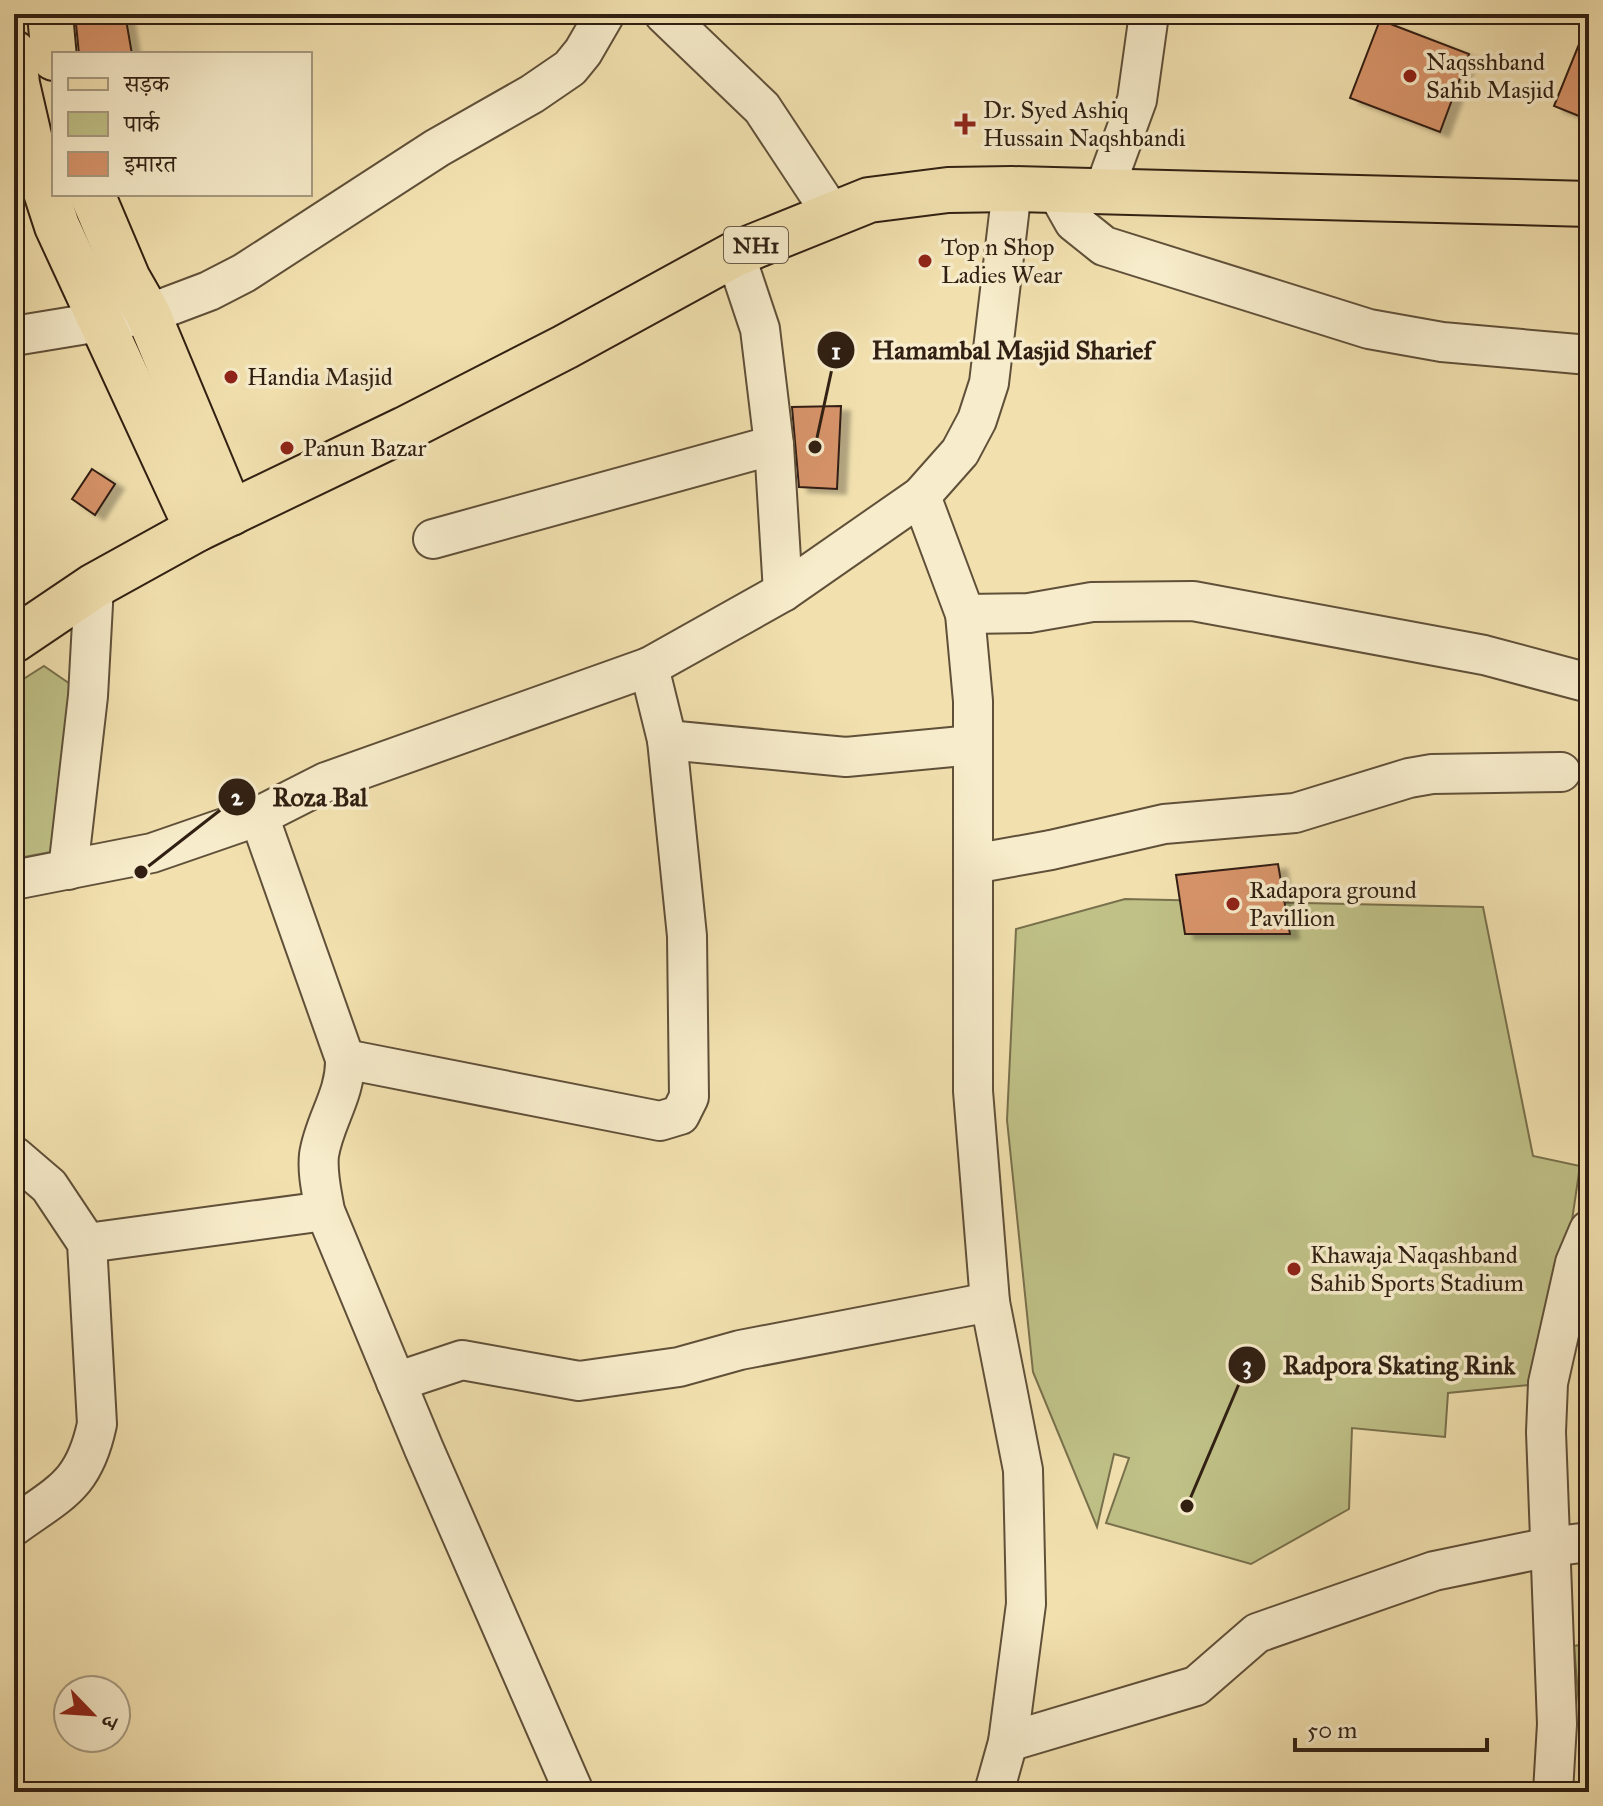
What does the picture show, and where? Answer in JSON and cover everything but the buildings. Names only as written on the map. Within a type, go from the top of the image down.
[{"type":"main road","points":[[50,14],[53,52]]},
{"type":"main road","points":[[14,53],[17,84],[32,149],[57,226],[103,322],[214,521]]},
{"type":"main road","name":"NH1","points":[[14,640],[94,586],[214,521],[458,402],[735,254],[869,200],[948,190],[1012,189],[1589,204]]},
{"type":"main road","points":[[93,196],[128,279],[148,314],[214,521]]},
{"type":"street","points":[[14,336],[148,314],[209,291],[244,273],[437,148],[532,94],[570,68],[605,14]]},
{"type":"street","points":[[664,14],[762,108],[832,214]]},
{"type":"street","points":[[1103,193],[1137,100],[1149,14]]},
{"type":"street","points":[[14,880],[152,853],[259,816],[326,782],[649,667],[783,592],[921,496],[960,452],[977,420],[989,383],[1012,189]]},
{"type":"street","points":[[1056,190],[1074,222],[1104,246],[1369,329],[1442,342],[1589,355]]},
{"type":"street","points":[[735,254],[760,329],[774,445],[783,592]]},
{"type":"street","points":[[433,539],[774,445]]},
{"type":"street","points":[[921,496],[965,614],[973,701],[973,1091],[990,1302],[1023,1470],[1026,1604],[1008,1742],[994,1792]]},
{"type":"street","points":[[68,870],[88,696],[94,586]]},
{"type":"street","points":[[965,614],[1029,613],[1092,602],[1193,601],[1484,655],[1589,683]]},
{"type":"street","points":[[345,1059],[660,1121],[680,1115],[689,1097],[687,936],[667,740],[649,667]]},
{"type":"street","points":[[667,740],[846,757],[973,745]]},
{"type":"street","points":[[973,864],[1164,824],[1295,813],[1409,778],[1432,774],[1561,772]]},
{"type":"street","points":[[259,816],[345,1059],[343,1088],[319,1155],[318,1172],[325,1211],[574,1792]]},
{"type":"street","points":[[14,1156],[49,1186],[87,1243],[97,1424],[91,1451],[81,1472],[67,1488],[14,1526]]},
{"type":"street","points":[[87,1243],[325,1211]]},
{"type":"street","points":[[1553,1792],[1557,1724],[1546,1432],[1548,1383],[1575,1263],[1589,1230]]},
{"type":"street","points":[[396,1382],[462,1360],[579,1381],[679,1367],[740,1350],[990,1302]]},
{"type":"street","points":[[1008,1742],[1196,1686],[1257,1633],[1434,1571],[1589,1542]]},
{"type":"green space","points":[[44,666],[73,686],[61,850],[14,859],[14,685]]},
{"type":"green space","name":"Khawaja Naqashband Sahib Sports Stadium","points":[[1125,899],[1483,907],[1533,1156],[1580,1166],[1548,1383],[1448,1393],[1445,1437],[1352,1428],[1349,1509],[1251,1564],[1106,1523],[1129,1458],[1114,1454],[1097,1527],[1033,1372],[1007,1120],[1016,929]]},
{"type":"green space","points":[[1589,1643],[1589,1792],[1580,1792],[1585,1779],[1574,1646]]},
{"type":"place","name":"Naqsshband Sahib Masjid","points":[[1410,76]]},
{"type":"place","name":"Dr. Syed Ashiq Hussain Naqshbandi","points":[[965,124]]},
{"type":"place","name":"Top n Shop Ladies Wear","points":[[925,261]]},
{"type":"place","name":"Handia Masjid","points":[[231,377]]},
{"type":"place","name":"Hamambal Masjid Sharief","points":[[815,447]]},
{"type":"place","name":"Panun Bazar","points":[[287,448]]},
{"type":"place","name":"Roza Bal","points":[[141,872]]},
{"type":"place","name":"Radapora ground Pavillion","points":[[1233,904]]},
{"type":"place","name":"Khawaja Naqashband Sahib Sports Stadium","points":[[1294,1269]]},
{"type":"place","name":"Radpora Skating Rink","points":[[1187,1506]]}]
